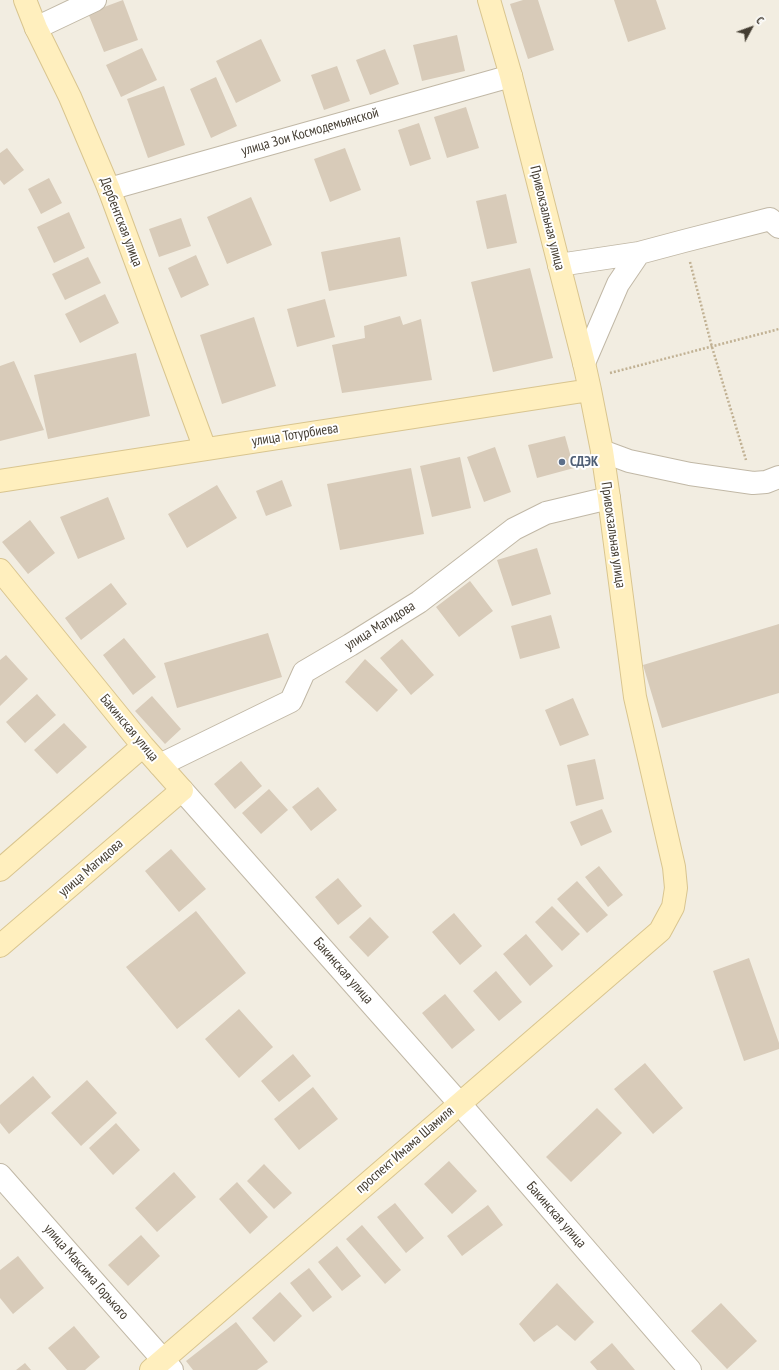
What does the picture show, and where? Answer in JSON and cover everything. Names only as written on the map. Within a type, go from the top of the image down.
[{"type":"main road","name":"Дербентская улица","points":[[25,0],[36,28],[70,97],[109,188],[205,449]]},
{"type":"main road","name":"Привокзальная улица","points":[[489,0],[511,76],[584,363],[602,451],[635,697],[674,867],[676,888],[673,907],[660,931]]},
{"type":"main road","name":"улица Тотурбиева","points":[[0,481],[590,390]]},
{"type":"main road","name":"Бакинская улица","points":[[0,570],[143,746],[182,790]]},
{"type":"main road","points":[[0,870],[143,746]]},
{"type":"main road","name":"улица Магидова","points":[[0,946],[182,790]]},
{"type":"main road","name":"проспект Имама Шамиля","points":[[162,1366],[460,1104],[660,931]]},
{"type":"street","points":[[36,28],[95,0]]},
{"type":"street","name":"улица Зои Космодемьянской","points":[[109,188],[511,76]]},
{"type":"street","points":[[559,265],[639,254],[684,240],[770,219],[779,227]]},
{"type":"street","points":[[584,363],[618,284],[639,254]]},
{"type":"street","points":[[602,451],[629,461],[690,474],[753,483],[766,482],[779,477]]},
{"type":"street","name":"улица Магидова","points":[[160,765],[291,702],[304,672],[350,646],[419,602],[514,529],[546,513],[609,498]]},
{"type":"street","name":"Бакинская улица","points":[[182,790],[460,1104],[690,1370]]},
{"type":"street","name":"улица Максима Горького","points":[[0,1175],[162,1366]]},
{"type":"path","points":[[684,240],[712,347],[753,483]]},
{"type":"path","points":[[610,373],[779,329]]},
{"type":"building","points":[[123,0],[138,40],[104,52],[88,13]]},
{"type":"building","points":[[523,0],[538,0],[554,50],[528,59],[510,4]]},
{"type":"building","points":[[614,0],[656,0],[666,29],[628,42]]},
{"type":"building","points":[[457,35],[465,71],[422,81],[413,45]]},
{"type":"building","points":[[261,39],[281,81],[236,103],[216,61]]},
{"type":"building","points":[[142,48],[157,80],[121,97],[106,65]]},
{"type":"building","points":[[385,49],[399,84],[370,95],[356,60]]},
{"type":"building","points":[[337,66],[350,101],[324,110],[311,75]]},
{"type":"building","points":[[216,77],[237,126],[211,138],[190,89]]},
{"type":"building","points":[[164,86],[185,145],[148,158],[127,99]]},
{"type":"building","points":[[466,107],[479,148],[447,158],[434,117]]},
{"type":"building","points":[[419,123],[431,159],[410,166],[398,130]]},
{"type":"building","points":[[7,148],[24,170],[4,185],[0,180],[0,153]]},
{"type":"building","points":[[345,148],[361,190],[330,202],[314,159]]},
{"type":"building","points":[[49,178],[62,203],[41,214],[28,189]]},
{"type":"building","points":[[506,194],[517,243],[487,249],[476,201]]},
{"type":"building","points":[[251,197],[272,245],[227,264],[207,217]]},
{"type":"building","points":[[69,212],[85,248],[54,263],[37,227]]},
{"type":"building","points":[[181,218],[191,246],[159,257],[149,229]]},
{"type":"building","points":[[400,237],[407,276],[329,291],[321,252]]},
{"type":"building","points":[[196,255],[209,285],[181,298],[168,268]]},
{"type":"building","points":[[88,257],[101,283],[65,300],[52,274]]},
{"type":"building","points":[[530,268],[553,358],[493,372],[471,282]]},
{"type":"building","points":[[105,294],[119,323],[80,343],[65,314]]},
{"type":"building","points":[[325,299],[335,337],[297,347],[287,309]]},
{"type":"building","points":[[400,316],[403,325],[421,319],[432,380],[342,393],[332,345],[365,338],[364,326]]},
{"type":"building","points":[[254,317],[276,386],[222,404],[200,335]]},
{"type":"building","points":[[136,353],[150,416],[48,439],[34,375]]},
{"type":"building","points":[[14,361],[44,430],[0,441],[0,366]]},
{"type":"building","points":[[565,436],[574,468],[537,478],[528,445]]},
{"type":"building","points":[[495,447],[511,492],[484,502],[467,457]]},
{"type":"building","points":[[460,457],[471,508],[432,517],[420,466]]},
{"type":"building","points":[[411,468],[424,534],[340,550],[327,484]]},
{"type":"building","points":[[282,480],[292,506],[266,516],[256,491]]},
{"type":"building","points":[[217,485],[237,518],[187,548],[168,514]]},
{"type":"building","points":[[108,497],[125,539],[78,559],[60,517]]},
{"type":"building","points":[[30,520],[55,553],[28,574],[2,542]]},
{"type":"building","points":[[537,548],[551,594],[512,606],[497,560]]},
{"type":"building","points":[[470,581],[493,611],[459,637],[436,607]]},
{"type":"building","points":[[111,583],[127,604],[81,640],[65,618]]},
{"type":"building","points":[[551,615],[560,648],[520,659],[511,626]]},
{"type":"building","points":[[779,624],[779,693],[662,728],[643,665]]},
{"type":"building","points":[[268,633],[282,677],[177,708],[164,663]]},
{"type":"building","points":[[124,638],[156,677],[133,695],[103,655]]},
{"type":"building","points":[[402,639],[434,675],[411,695],[380,658]]},
{"type":"building","points":[[6,655],[28,679],[0,706],[0,660]]},
{"type":"building","points":[[365,659],[398,690],[377,712],[345,682]]},
{"type":"building","points":[[37,694],[56,715],[25,743],[6,722]]},
{"type":"building","points":[[152,696],[181,729],[165,744],[135,711]]},
{"type":"building","points":[[573,698],[589,735],[560,746],[545,710]]},
{"type":"building","points":[[64,723],[87,747],[57,774],[34,750]]},
{"type":"building","points":[[595,759],[604,799],[576,806],[567,765]]},
{"type":"building","points":[[241,761],[262,786],[235,809],[214,784]]},
{"type":"building","points":[[318,787],[337,810],[311,831],[292,807]]},
{"type":"building","points":[[269,789],[288,810],[261,834],[242,813]]},
{"type":"building","points":[[602,809],[612,832],[581,846],[570,822]]},
{"type":"building","points":[[171,849],[206,889],[179,912],[145,871]]},
{"type":"building","points":[[599,866],[623,895],[608,907],[585,877]]},
{"type":"building","points":[[338,878],[362,906],[338,925],[315,897]]},
{"type":"building","points":[[577,881],[608,915],[587,933],[557,899]]},
{"type":"building","points":[[552,906],[580,934],[562,951],[535,922]]},
{"type":"building","points":[[196,911],[246,973],[177,1029],[126,967]]},
{"type":"building","points":[[454,913],[482,946],[460,965],[432,932]]},
{"type":"building","points":[[370,917],[389,937],[368,957],[349,937]]},
{"type":"building","points":[[526,934],[553,966],[530,986],[503,954]]},
{"type":"building","points":[[749,958],[779,1043],[779,1049],[744,1061],[713,971]]},
{"type":"building","points":[[496,971],[522,1002],[499,1021],[473,991]]},
{"type":"building","points":[[445,994],[475,1030],[452,1049],[422,1013]]},
{"type":"building","points":[[239,1009],[273,1047],[239,1078],[205,1039]]},
{"type":"building","points":[[293,1054],[311,1076],[279,1102],[261,1081]]},
{"type":"building","points":[[645,1063],[683,1108],[653,1134],[614,1089]]},
{"type":"building","points":[[33,1076],[51,1097],[9,1134],[0,1123],[0,1105]]},
{"type":"building","points":[[87,1080],[117,1113],[81,1146],[51,1113]]},
{"type":"building","points":[[313,1087],[338,1119],[299,1150],[274,1119]]},
{"type":"building","points":[[597,1108],[622,1133],[571,1182],[546,1157]]},
{"type":"building","points":[[116,1123],[140,1150],[113,1175],[89,1148]]},
{"type":"building","points":[[449,1161],[477,1191],[452,1214],[424,1184]]},
{"type":"building","points":[[264,1164],[292,1193],[274,1209],[247,1181]]},
{"type":"building","points":[[174,1172],[196,1197],[157,1232],[135,1208]]},
{"type":"building","points":[[237,1182],[268,1217],[250,1234],[219,1199]]},
{"type":"building","points":[[395,1203],[424,1238],[406,1253],[377,1217]]},
{"type":"building","points":[[488,1205],[503,1225],[462,1256],[447,1236]]},
{"type":"building","points":[[362,1225],[401,1270],[385,1284],[346,1239]]},
{"type":"building","points":[[141,1235],[160,1256],[128,1286],[108,1265]]},
{"type":"building","points":[[337,1246],[361,1276],[342,1291],[318,1262]]},
{"type":"building","points":[[18,1256],[44,1288],[13,1314],[0,1298],[0,1270]]},
{"type":"building","points":[[309,1268],[332,1297],[313,1312],[290,1283]]},
{"type":"building","points":[[557,1283],[594,1322],[575,1341],[557,1325],[534,1342],[519,1324]]},
{"type":"building","points":[[280,1292],[302,1316],[274,1342],[252,1318]]},
{"type":"building","points":[[721,1303],[757,1341],[727,1369],[691,1331]]},
{"type":"building","points":[[236,1322],[268,1362],[257,1370],[193,1370],[186,1361]]},
{"type":"building","points":[[74,1326],[100,1357],[85,1370],[67,1370],[48,1348]]},
{"type":"building","points":[[612,1343],[635,1370],[597,1370],[590,1362]]},
{"type":"building","points":[[25,1363],[31,1370],[16,1370]]},
{"type":"place","name":"СДЭК","points":[[562,462]]}]
